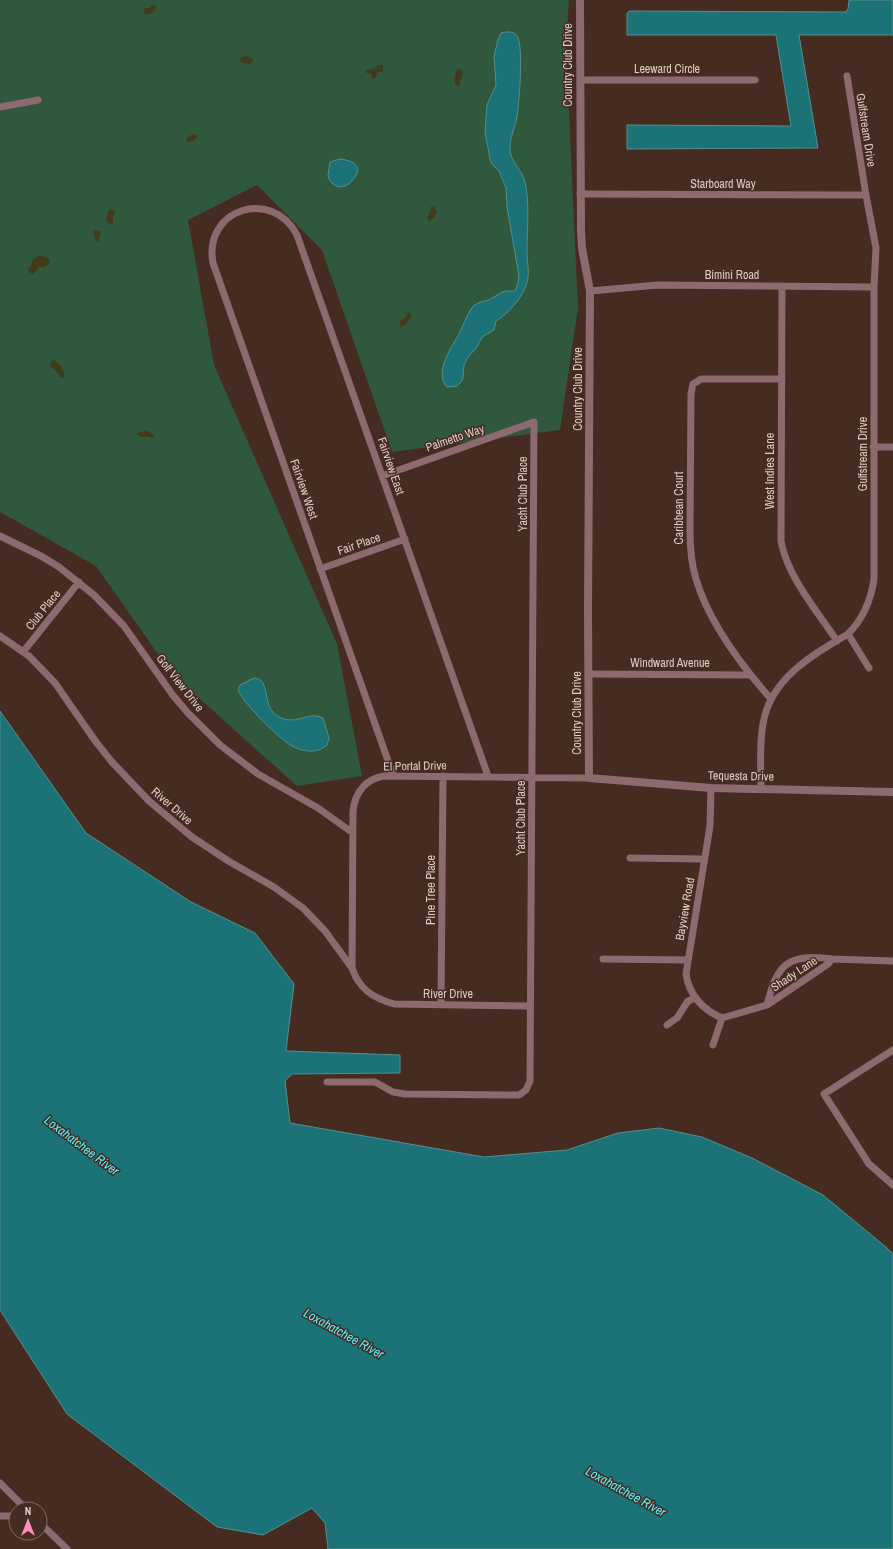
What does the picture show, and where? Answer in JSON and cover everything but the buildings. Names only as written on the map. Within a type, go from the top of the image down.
[{"type":"street","name":"Country Club Drive","points":[[580,0],[580,194],[582,248],[590,291],[588,611],[589,778]]},
{"type":"street","name":"Gulfstream Drive","points":[[761,788],[761,734],[766,711],[771,699],[784,679],[793,671],[848,634],[865,611],[873,584],[874,287],[876,248],[847,76]]},
{"type":"street","name":"Leeward Circle","points":[[580,80],[755,80]]},
{"type":"street","points":[[0,107],[38,100]]},
{"type":"street","name":"Starboard Way","points":[[580,194],[866,195]]},
{"type":"street","name":"Fairview East","points":[[234,214],[248,209],[258,208],[272,211],[285,219],[295,231],[488,776]]},
{"type":"street","name":"Fairview West","points":[[234,214],[222,224],[216,233],[212,248],[213,263],[393,776]]},
{"type":"street","name":"Bimini Road","points":[[590,291],[658,285],[874,287]]},
{"type":"street","name":"West Indies Lane","points":[[782,286],[780,535],[783,552],[791,572],[836,641]]},
{"type":"street","name":"Caribbean Court","points":[[771,699],[750,675],[716,623],[707,607],[693,567],[690,530],[691,394],[693,384],[701,379],[782,379]]},
{"type":"street","name":"Palmetto Way","points":[[382,476],[534,422]]},
{"type":"street","name":"Yacht Club Place","points":[[327,1082],[375,1082],[393,1092],[405,1094],[519,1096],[523,1094],[529,1086],[534,422]]},
{"type":"street","points":[[873,447],[893,447]]},
{"type":"street","name":"Golf View Drive","points":[[0,536],[41,556],[79,582],[110,610],[124,626],[172,694],[220,745],[258,774],[318,808],[353,833]]},
{"type":"street","name":"Fair Place","points":[[320,569],[405,539]]},
{"type":"street","name":"Club Place","points":[[23,652],[79,582]]},
{"type":"street","points":[[848,634],[869,668]]},
{"type":"street","name":"River Drive","points":[[0,636],[23,652],[55,683],[96,742],[112,762],[149,801],[176,825],[214,852],[274,886],[298,904],[325,931],[352,968]]},
{"type":"street","name":"Windward Avenue","points":[[589,674],[750,675]]},
{"type":"street","name":"El Portal Drive","points":[[368,992],[356,979],[352,968],[354,806],[358,793],[364,785],[380,776],[532,776],[589,778]]},
{"type":"street","name":"Pine Tree Place","points":[[441,1005],[443,776]]},
{"type":"street","name":"Tequesta Drive","points":[[589,778],[711,788],[893,792]]},
{"type":"street","name":"Bayview Road","points":[[711,788],[710,826],[687,960],[687,980],[695,998],[713,1014],[722,1018]]},
{"type":"street","points":[[630,858],[704,859]]},
{"type":"street","name":"Shady Lane","points":[[767,1005],[772,985],[778,973],[787,963],[813,956],[832,959],[893,961]]},
{"type":"street","points":[[603,959],[687,960]]},
{"type":"street","name":"Shady Lane","points":[[722,1018],[767,1005],[828,964],[832,959]]},
{"type":"street","name":"River Drive","points":[[368,992],[380,1000],[394,1004],[530,1006]]},
{"type":"street","points":[[667,1025],[677,1018],[688,1001],[695,998]]},
{"type":"street","points":[[713,1045],[722,1018]]},
{"type":"street","points":[[893,1050],[824,1094],[869,1164],[893,1185]]},
{"type":"street","points":[[0,1483],[18,1501]]},
{"type":"street","points":[[48,1531],[66,1549]]},
{"type":"green space","points":[[0,0],[569,0],[566,47],[578,308],[560,430],[392,452],[322,250],[257,185],[188,220],[214,365],[337,644],[362,776],[297,786],[172,674],[96,566],[0,512]]},
{"type":"sand","points":[[152,5],[156,6],[155,11],[149,14],[144,14],[145,8],[150,8]]},
{"type":"sand","points":[[245,56],[252,58],[253,62],[249,64],[241,62],[240,58]]},
{"type":"sand","points":[[378,65],[383,65],[383,72],[378,72],[375,78],[372,79],[371,73],[366,73],[366,70],[374,69]]},
{"type":"sand","points":[[461,69],[463,73],[460,85],[457,86],[455,76],[457,70]]},
{"type":"sand","points":[[193,134],[197,135],[197,138],[187,142],[186,138]]},
{"type":"sand","points":[[431,206],[434,207],[437,212],[434,218],[429,221],[427,217],[431,211]]},
{"type":"sand","points":[[109,210],[113,210],[115,212],[112,224],[108,223],[106,218]]},
{"type":"sand","points":[[93,230],[101,232],[98,242],[95,240]]},
{"type":"sand","points":[[39,255],[48,258],[50,261],[49,264],[44,267],[39,267],[33,274],[29,272],[28,268],[31,267],[32,261]]},
{"type":"sand","points":[[408,313],[411,313],[411,317],[405,325],[400,327],[400,321],[406,317]]},
{"type":"sand","points":[[53,360],[62,368],[64,378],[61,378],[50,366],[51,361]]},
{"type":"sand","points":[[145,430],[154,435],[154,438],[141,437],[137,434]]},
{"type":"water","points":[[849,0],[893,0],[893,35],[799,35],[818,148],[627,149],[627,125],[791,126],[776,35],[627,35],[627,13],[629,11],[846,12],[848,9]]},
{"type":"water","points":[[512,32],[517,36],[521,62],[518,110],[511,140],[510,152],[523,177],[527,190],[528,278],[523,293],[515,304],[496,321],[494,330],[482,337],[477,347],[468,357],[464,365],[463,378],[461,382],[457,386],[447,387],[443,381],[443,367],[449,352],[473,306],[480,302],[489,300],[502,292],[515,291],[518,283],[519,276],[507,207],[506,188],[499,171],[492,164],[490,159],[485,132],[487,105],[496,85],[494,56],[501,33]]},
{"type":"water","points":[[340,159],[349,161],[356,165],[358,171],[352,181],[339,187],[331,182],[328,176],[330,162]]},
{"type":"water","points":[[254,678],[259,679],[263,683],[269,705],[276,715],[283,719],[290,720],[312,716],[323,718],[329,738],[327,745],[314,751],[301,750],[286,742],[270,728],[247,704],[238,690],[240,685]]},
{"type":"water","name":"Loxahatchee River","points":[[0,711],[86,833],[191,902],[255,933],[294,984],[286,1051],[400,1055],[400,1073],[292,1074],[285,1081],[290,1123],[484,1157],[567,1150],[618,1133],[659,1128],[702,1137],[752,1158],[823,1195],[887,1248],[893,1254],[893,1549],[328,1549],[325,1523],[312,1508],[263,1535],[217,1527],[67,1414],[0,1310]]}]
